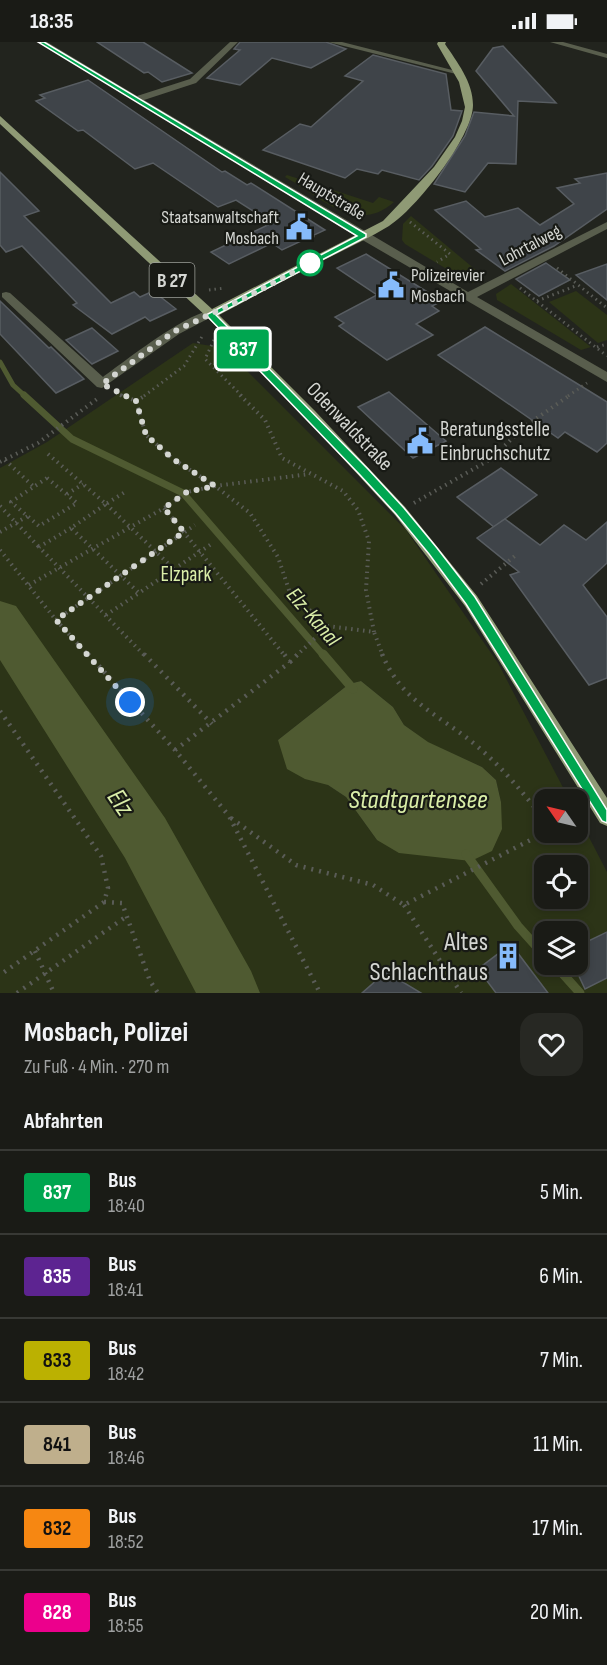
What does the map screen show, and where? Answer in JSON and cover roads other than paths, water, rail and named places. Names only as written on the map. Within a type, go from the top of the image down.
[{"type":"main road","points":[[211,315],[387,223],[429,178],[463,131],[469,108],[466,89],[460,73],[442,42]]},
{"type":"main road","name":"Odenwaldstraße","points":[[0,119],[211,315],[310,414],[400,511],[467,595],[607,816]]},
{"type":"street","name":"Hauptstraße","points":[[42,42],[363,236],[470,296],[604,376]]},
{"type":"street","points":[[137,99],[193,81],[234,42]]},
{"type":"street","points":[[332,42],[460,73]]},
{"type":"street","points":[[555,42],[603,54]]},
{"type":"street","name":"Lohrtalweg","points":[[470,296],[607,225]]},
{"type":"street","points":[[6,295],[106,387],[175,331],[211,315]]},
{"type":"water","name":"Stadtgartensee","points":[[361,681],[393,707],[404,725],[428,742],[482,767],[496,780],[501,802],[502,829],[492,851],[471,861],[399,853],[377,840],[346,797],[328,785],[305,779],[287,769],[278,740],[349,684]]},
{"type":"waterway","name":"Elz-Kanal","points":[[0,362],[13,385],[25,396]]},
{"type":"waterway","name":"Elz-Kanal","points":[[24,395],[72,439],[183,493],[324,656]]},
{"type":"waterway","name":"Elz","points":[[0,620],[145,838],[229,993]]},
{"type":"waterway","name":"Elz-Kanal","points":[[323,654],[353,689]]},
{"type":"waterway","name":"Elz-Kanal","points":[[466,854],[518,926],[534,944]]},
{"type":"waterway","name":"Elz-Kanal","points":[[564,975],[580,993]]},
{"type":"place","name":"Staatsanwaltschaft Mosbach","points":[[299,227]]},
{"type":"place","name":"Polizeirevier Mosbach","points":[[391,285]]},
{"type":"place","name":"Beratungsstelle Einbruchschutz","points":[[420,441]]},
{"type":"place","name":"Altes Schlachthaus","points":[[508,956]]},
{"type":"park label","name":"Elzpark","points":[[186,574]]}]
